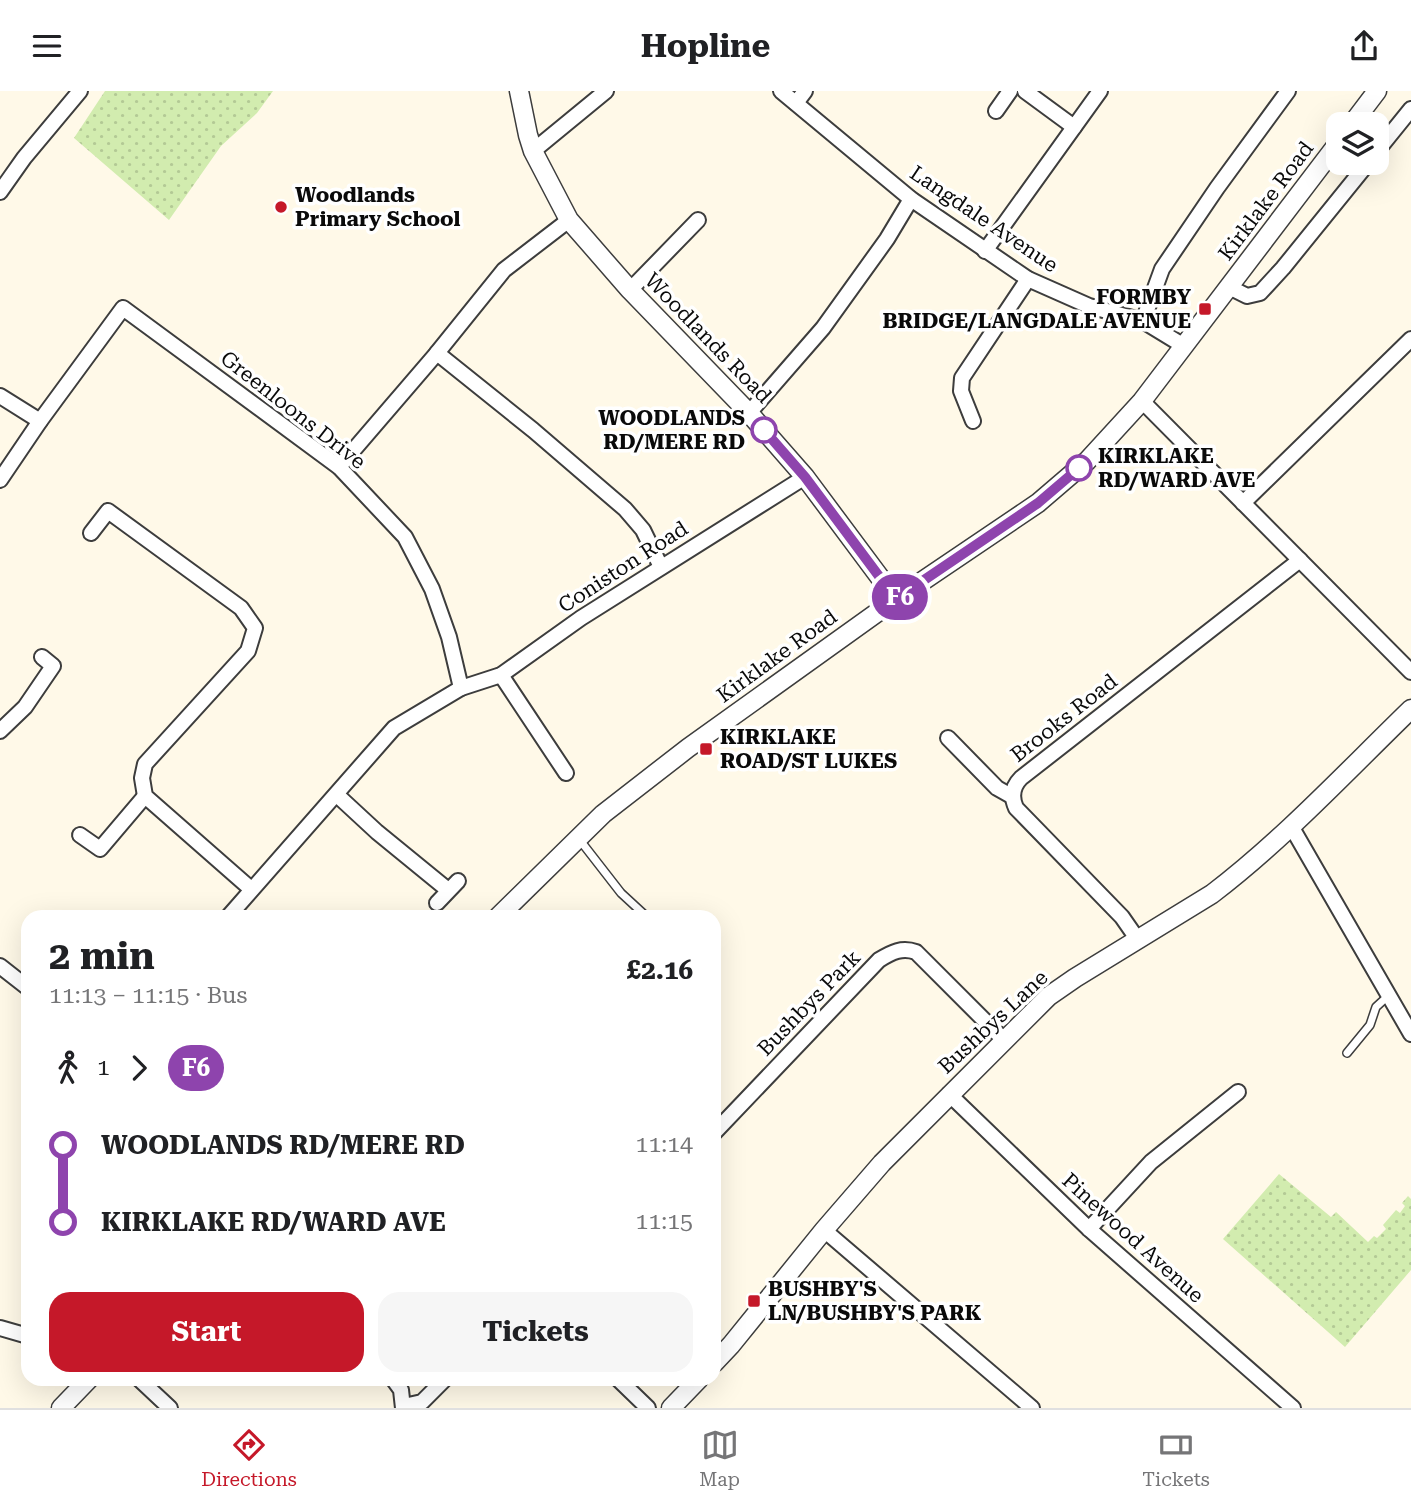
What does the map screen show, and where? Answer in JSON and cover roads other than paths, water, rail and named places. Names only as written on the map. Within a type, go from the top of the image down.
[{"type":"street","points":[[0,192],[24,158],[80,91]]},
{"type":"street","name":"Woodlands Road","points":[[519,91],[533,151],[569,220],[630,290],[749,413],[805,477],[896,599]]},
{"type":"street","points":[[533,151],[606,91]]},
{"type":"street","name":"Langdale Avenue","points":[[780,91],[911,199],[1028,279],[1089,306],[1143,321],[1184,346]]},
{"type":"street","points":[[796,103],[805,91]]},
{"type":"street","points":[[996,111],[1010,91]]},
{"type":"street","points":[[1025,91],[1074,127]]},
{"type":"street","points":[[985,251],[1100,91]]},
{"type":"street","points":[[1143,321],[1162,269],[1288,91]]},
{"type":"street","points":[[1361,112],[1377,91]]},
{"type":"street","points":[[1389,137],[1410,113]]},
{"type":"street","name":"Kirklake Road","points":[[505,910],[603,814],[688,748],[896,599],[1038,503],[1087,461],[1142,401],[1326,159]]},
{"type":"street","name":"Kirklake Road","points":[[1229,288],[1247,296],[1260,293],[1358,175]]},
{"type":"street","points":[[749,413],[823,328],[887,239],[911,199]]},
{"type":"street","points":[[339,467],[504,271],[569,220]]},
{"type":"street","points":[[630,290],[698,220]]},
{"type":"street","points":[[973,421],[961,391],[962,379],[1028,279]]},
{"type":"street","name":"Greenloons Drive","points":[[0,480],[123,308],[339,467],[405,537],[432,589],[449,637],[461,688]]},
{"type":"street","points":[[1243,503],[1411,339]]},
{"type":"street","points":[[437,353],[625,509],[643,530],[661,567]]},
{"type":"street","points":[[0,396],[40,421]]},
{"type":"street","points":[[1142,401],[1411,672]]},
{"type":"street","name":"Coniston Road","points":[[461,688],[501,675],[581,618],[805,477]]},
{"type":"street","points":[[91,533],[108,511],[241,608],[255,628],[248,651],[145,764],[142,778],[145,796],[251,889]]},
{"type":"street","name":"Brooks Road","points":[[1138,940],[1122,917],[1016,808],[1014,787],[1021,778],[1300,560]]},
{"type":"street","points":[[0,731],[25,706],[53,667],[42,657]]},
{"type":"street","points":[[501,675],[566,773]]},
{"type":"street","points":[[234,910],[394,728],[461,688]]},
{"type":"street","name":"Bushbys Lane","points":[[721,1356],[882,1163],[1049,996],[1212,894],[1291,826],[1411,709]]},
{"type":"street","points":[[948,738],[997,788],[1013,797]]},
{"type":"street","points":[[337,795],[377,832],[453,885],[437,903]]},
{"type":"street","points":[[80,835],[100,849],[145,796]]},
{"type":"street","points":[[1291,826],[1411,1034]]},
{"type":"street","name":"Bushbys Park","points":[[721,1126],[879,960],[893,952],[908,949],[916,952],[1004,1040]]},
{"type":"street","points":[[0,966],[21,982]]},
{"type":"street","points":[[1089,1229],[1151,1162],[1238,1092]]},
{"type":"street","name":"Pinewood Avenue","points":[[949,1094],[1089,1229],[1293,1408]]},
{"type":"street","points":[[824,1230],[1032,1408]]},
{"type":"street","points":[[0,1328],[21,1334]]},
{"type":"street","points":[[61,1408],[82,1386]]},
{"type":"street","points":[[146,1386],[170,1408]]},
{"type":"street","points":[[398,1386],[404,1407],[422,1402],[438,1386]]},
{"type":"street","points":[[625,1386],[648,1408]]},
{"type":"street","points":[[671,1408],[692,1386]]},
{"type":"lane","points":[[579,838],[621,893],[639,910]]},
{"type":"lane","points":[[1347,1053],[1370,1025],[1377,1007],[1389,995]]},
{"type":"place","name":"Woodlands Primary School","points":[[281,207]]},
{"type":"place","name":"FORMBY BRIDGE/LANGDALE AVENUE","points":[[1205,309]]},
{"type":"place","name":"WOODLANDS RD/MERE RD","points":[[764,430]]},
{"type":"place","name":"KIRKLAKE RD/WARD AVE","points":[[1079,468]]},
{"type":"place","name":"KIRKLAKE ROAD/ST LUKES","points":[[706,749]]},
{"type":"place","name":"BUSHBY'S LN/BUSHBY'S PARK","points":[[754,1301]]}]
